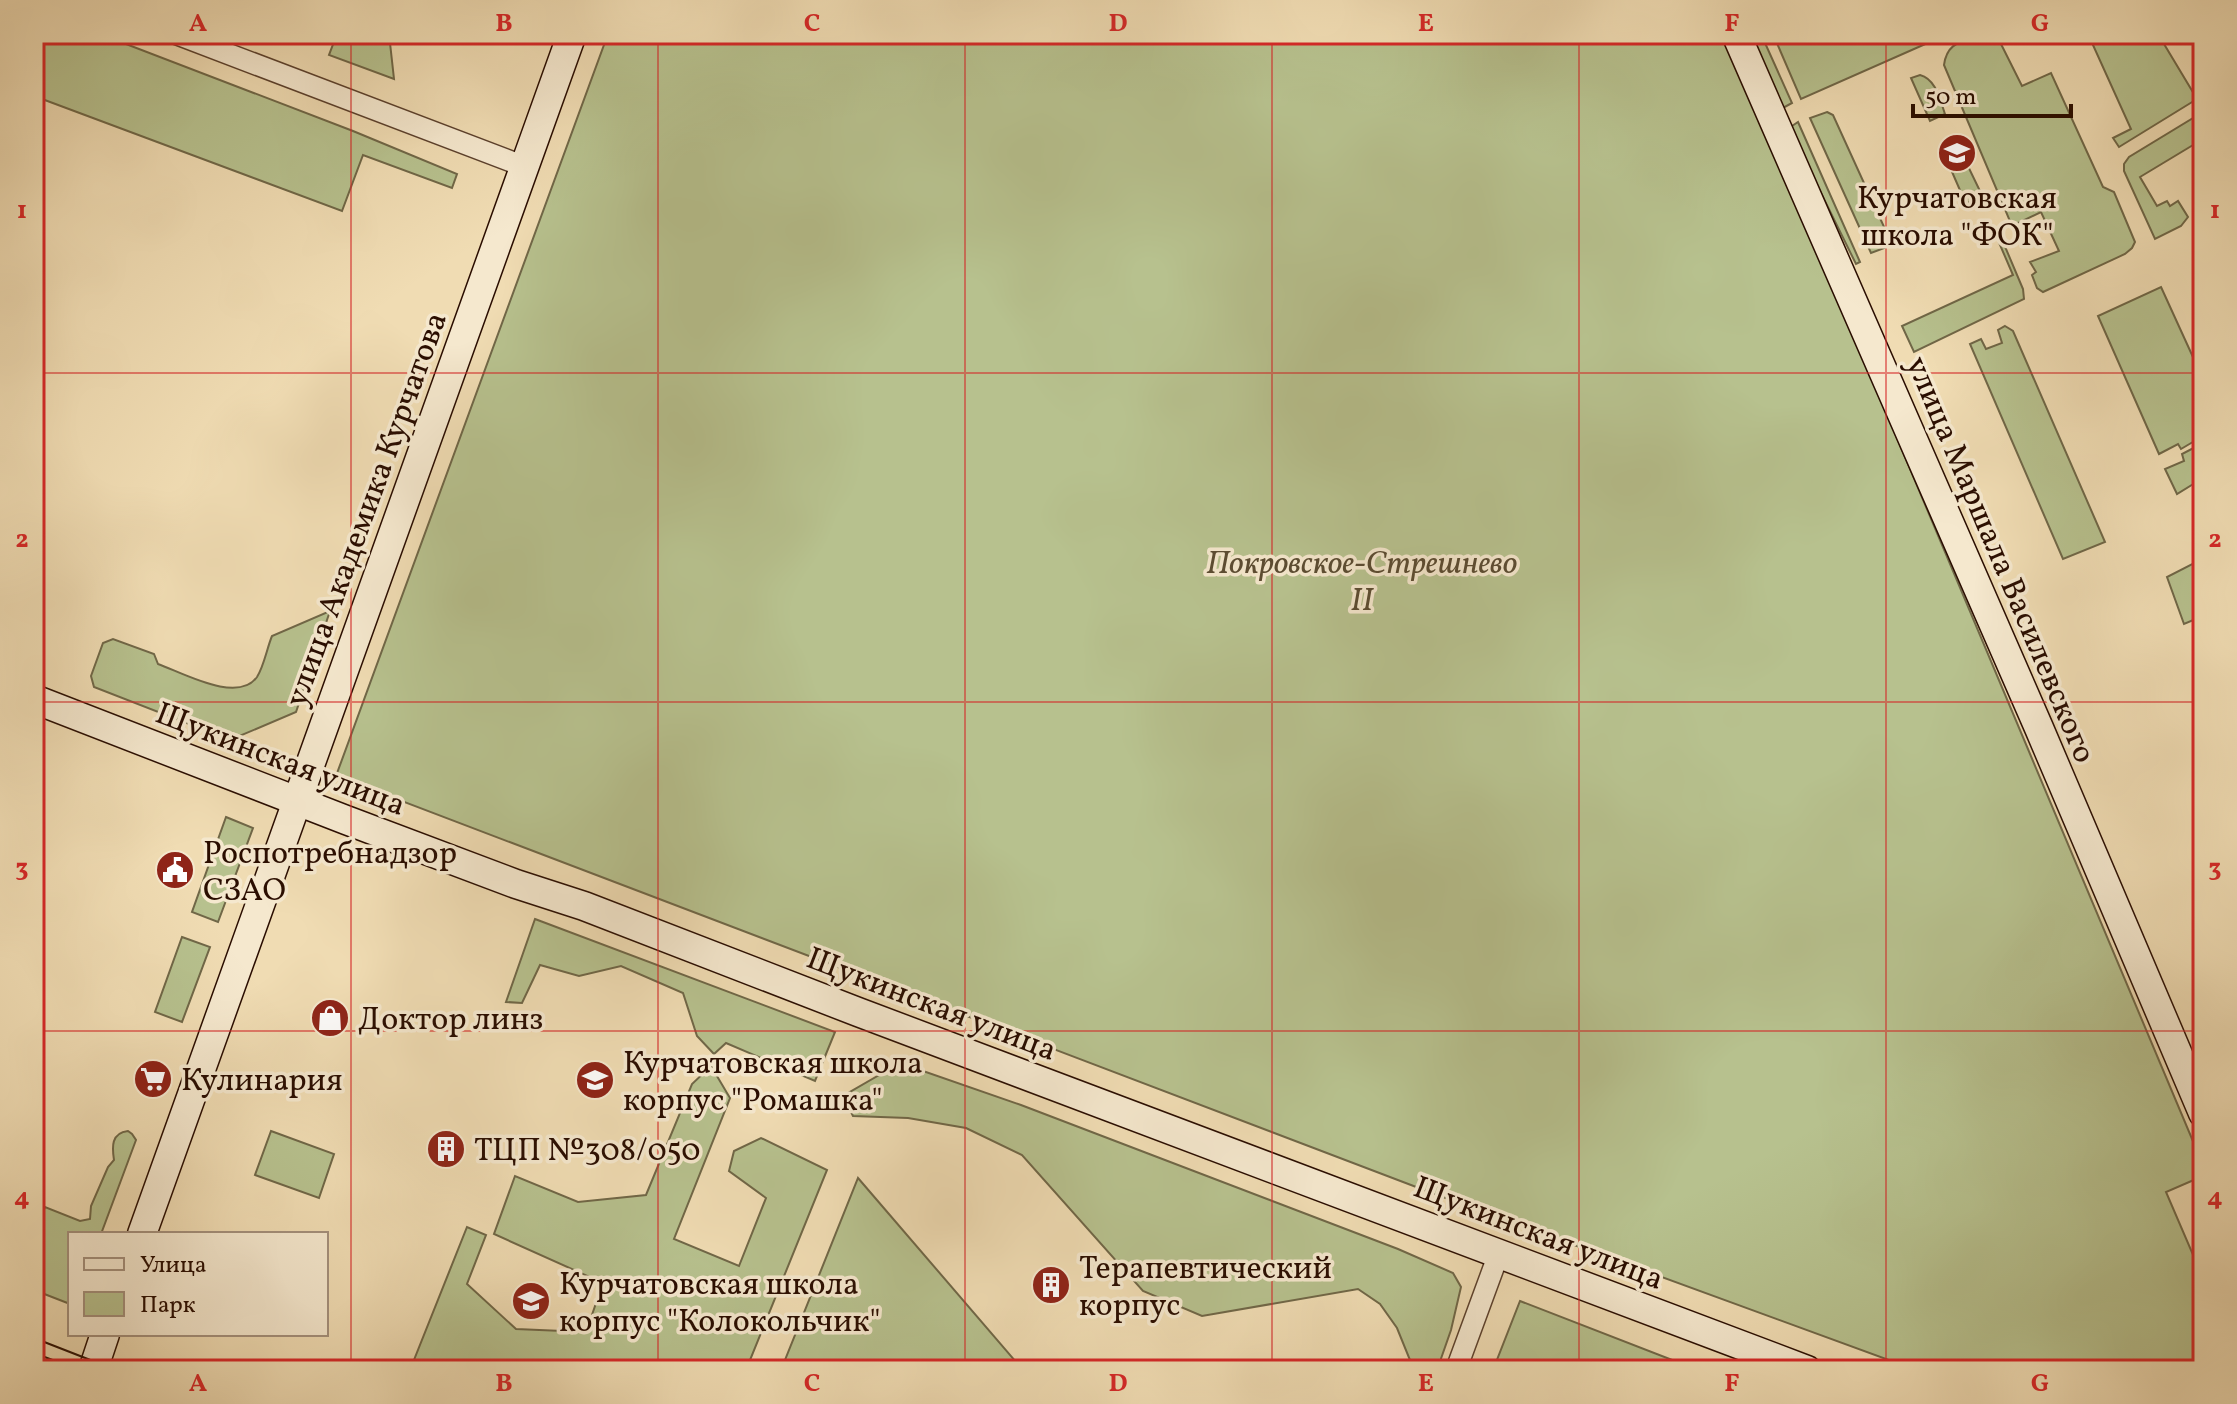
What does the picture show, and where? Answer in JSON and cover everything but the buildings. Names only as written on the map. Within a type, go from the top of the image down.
[{"type":"main road","name":"улица Академика Курчатова","points":[[143,1232],[572,34]]},
{"type":"main road","name":"улица Маршала Василевского","points":[[1736,34],[2039,728],[2203,1113]]},
{"type":"main road","name":"Щукинская улица","points":[[34,699],[475,869],[584,906],[1807,1370]]},
{"type":"main road","points":[[93,1370],[104,1336]]},
{"type":"street","points":[[176,34],[523,166]]},
{"type":"street","points":[[1456,1370],[1499,1253]]},
{"type":"green space","points":[[34,34],[100,34],[457,174],[452,188],[363,155],[342,211],[34,96]]},
{"type":"green space","points":[[337,34],[389,34],[394,79],[329,55]]},
{"type":"green space","name":"Покровское-Стрешнево II","points":[[608,34],[1722,34],[1852,331],[2203,1165],[2203,1176],[2166,1192],[2203,1278],[2203,1370],[1916,1370],[1432,1193],[336,776]]},
{"type":"green space","points":[[1748,34],[1761,34],[1792,103],[1781,109]]},
{"type":"green space","points":[[1773,34],[1948,34],[1801,99]]},
{"type":"green space","points":[[1981,34],[1996,34],[2022,86],[2051,73],[2103,187],[2114,192],[2135,242],[2125,254],[2043,292],[2037,288],[2032,275],[2036,272],[2030,262],[2059,251],[2041,212],[2012,226],[1944,65],[1952,47]]},
{"type":"green space","points":[[2088,34],[2158,34],[2197,99],[2119,147],[2113,138],[2131,129]]},
{"type":"green space","points":[[1920,75],[1934,85],[1945,114],[1930,121],[1911,78]]},
{"type":"green space","points":[[1827,112],[1833,115],[1890,240],[1887,247],[1871,253],[1810,118]]},
{"type":"green space","points":[[2203,112],[2203,139],[2140,177],[2157,206],[2167,201],[2170,206],[2178,201],[2188,217],[2181,226],[2155,239],[2124,171],[2124,164],[2129,157]]},
{"type":"green space","points":[[1798,122],[1860,262],[1856,264],[1789,128]]},
{"type":"green space","points":[[1964,158],[1980,191],[1977,198],[1966,204],[1949,165]]},
{"type":"green space","points":[[1991,224],[1998,230],[2023,289],[2024,299],[1914,352],[1902,326],[2013,275]]},
{"type":"green space","points":[[2161,287],[2203,379],[2203,436],[2181,449],[2178,444],[2159,454],[2098,316]]},
{"type":"green space","points":[[2005,326],[2013,331],[2105,542],[2063,559],[1970,344],[1981,339],[1986,349],[2002,343],[1998,330]]},
{"type":"green space","points":[[2203,443],[2203,478],[2177,494],[2165,469],[2184,461],[2182,454]]},
{"type":"green space","points":[[2202,559],[2203,616],[2184,624],[2167,577]]},
{"type":"green space","points":[[330,611],[296,712],[230,740],[94,687],[91,676],[103,643],[113,639],[154,654],[158,664],[195,679],[224,687],[248,685],[259,673],[272,636]]},
{"type":"green space","points":[[226,817],[253,828],[218,922],[192,912]]},
{"type":"green space","points":[[535,919],[835,1032],[815,1081],[726,1043],[714,1054],[697,1036],[683,993],[621,966],[579,976],[540,965],[522,1003],[506,1002]]},
{"type":"green space","points":[[182,937],[210,947],[182,1022],[155,1012]]},
{"type":"green space","points":[[900,1063],[1021,1105],[1398,1249],[1453,1273],[1461,1287],[1437,1370],[1414,1370],[1397,1328],[1380,1304],[1358,1289],[1202,1316],[1143,1291],[1022,1155],[966,1128],[908,1118],[853,1116],[843,1096]]},
{"type":"green space","points":[[711,1066],[730,1098],[674,1239],[739,1266],[766,1198],[729,1171],[734,1151],[761,1138],[827,1170],[746,1370],[410,1370],[467,1227],[486,1235],[467,1284],[516,1329],[586,1332],[603,1283],[494,1234],[515,1176],[578,1202],[646,1195],[692,1084]]},
{"type":"green space","points":[[128,1131],[136,1140],[102,1232],[68,1232],[68,1303],[34,1290],[34,1236],[45,1207],[80,1221],[90,1219],[91,1206],[114,1160],[114,1141],[122,1132]]},
{"type":"green space","points":[[271,1131],[334,1154],[319,1198],[255,1175]]},
{"type":"green space","points":[[858,1178],[1023,1370],[781,1370]]},
{"type":"green space","points":[[1520,1301],[1698,1370],[1493,1370]]},
{"type":"tram line","points":[[34,1338],[116,1370]]},
{"type":"tram line","points":[[34,1353],[79,1370]]},
{"type":"place","name":"Курчатовская школа \"ФОК\"","points":[[1957,153]]},
{"type":"place","name":"Роспотребнадзор СЗАО","points":[[175,870]]},
{"type":"place","name":"Доктор линз","points":[[330,1018]]},
{"type":"place","name":"Кулинария","points":[[153,1079]]},
{"type":"place","name":"Курчатовская школа корпус \"Ромашка\"","points":[[595,1080]]},
{"type":"place","name":"ТЦП №308/050","points":[[446,1149]]},
{"type":"place","name":"Терапевтический корпус","points":[[1051,1285]]},
{"type":"place","name":"Курчатовская школа корпус \"Колокольчик\"","points":[[531,1301]]}]
